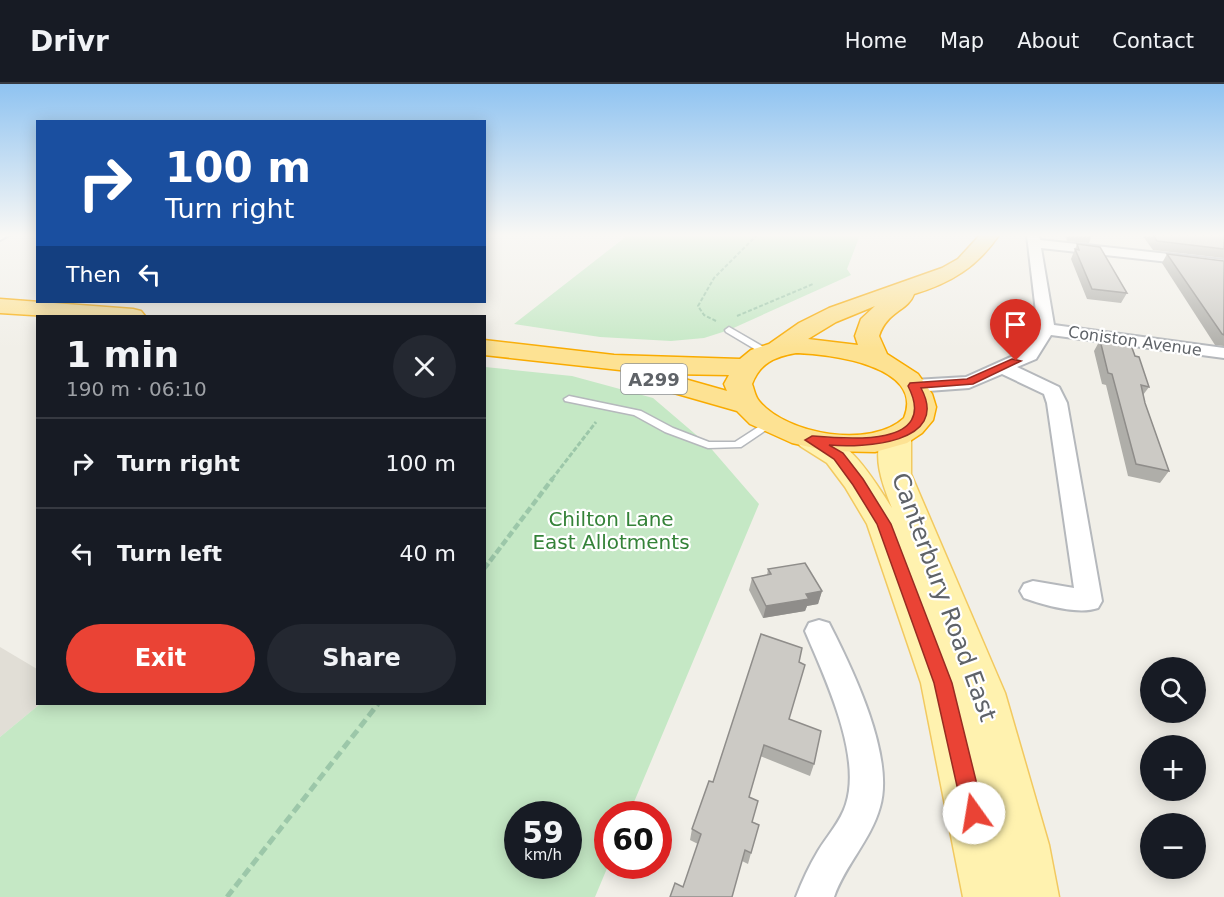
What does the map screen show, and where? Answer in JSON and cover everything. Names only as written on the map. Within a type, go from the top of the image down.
[{"type":"highway","points":[[763,356],[826,347],[876,359],[898,371],[914,386],[921,400],[921,414],[913,427],[896,437],[861,444],[812,440],[770,424],[746,405],[738,384],[763,356],[802,330],[858,304],[918,286],[949,273]]},
{"type":"highway","points":[[876,359],[867,336],[873,319],[918,286]]},
{"type":"highway","points":[[0,306],[120,315]]},
{"type":"highway","name":"A299","points":[[486,347],[560,358],[693,369],[763,356]]},
{"type":"highway","name":"A299","points":[[560,358],[670,383],[746,405]]},
{"type":"main road","name":"Canterbury Road East","points":[[896,437],[895,474],[982,693],[1023,845],[1031,897]]},
{"type":"main road","name":"Canterbury Road East","points":[[812,440],[838,456],[859,482],[884,524],[943,683],[991,897]]},
{"type":"street","points":[[914,386],[969,382],[1030,355],[1046,329],[1039,273]]},
{"type":"street","name":"Coniston Avenue","points":[[1046,329],[1224,353]]},
{"type":"street","points":[[1002,367],[1052,391],[1057,403],[1089,601],[1033,591]]},
{"type":"street","points":[[815,897],[863,806],[868,776],[844,689],[819,631]]},
{"type":"lane","points":[[726,327],[763,356]]},
{"type":"lane","points":[[570,399],[637,413],[669,430],[708,445],[736,444],[770,424]]},
{"type":"path","points":[[719,273],[698,306],[704,315],[726,327],[813,284]]},
{"type":"path","points":[[486,567],[535,506],[607,407]]},
{"type":"path","points":[[226,897],[377,705]]},
{"type":"shaded area","points":[[0,647],[36,668],[36,705],[39,705],[0,737]]},
{"type":"green space","points":[[579,273],[850,273],[851,275],[729,330],[704,338],[671,341],[600,337],[514,324]]},
{"type":"green space","name":"Chilton Lane East Allotments","points":[[486,367],[572,376],[653,398],[708,445],[759,504],[634,801],[594,801],[594,879],[603,879],[595,897],[0,897],[0,737],[39,705],[486,705]]},
{"type":"building","points":[[1085,273],[1115,273],[1127,293],[1092,289]]},
{"type":"building","points":[[1180,273],[1224,273],[1224,335]]},
{"type":"building","points":[[1100,340],[1131,345],[1135,356],[1139,357],[1149,387],[1141,385],[1145,403],[1169,471],[1136,464],[1112,374],[1108,373]]},
{"type":"building","points":[[805,563],[822,591],[806,594],[809,599],[766,606],[752,578],[771,574],[768,569]]},
{"type":"building","points":[[761,634],[802,648],[799,662],[805,665],[789,719],[821,731],[814,764],[764,745],[749,797],[758,801],[752,822],[759,825],[751,853],[745,850],[732,897],[670,897],[675,883],[683,887],[701,834],[692,829],[709,781],[713,782]]},
{"type":"route","points":[[974,813],[943,683],[884,524],[859,482],[838,456],[812,440],[857,444],[896,437],[913,427],[921,414],[921,400],[914,386],[969,382],[1016,361]]}]
